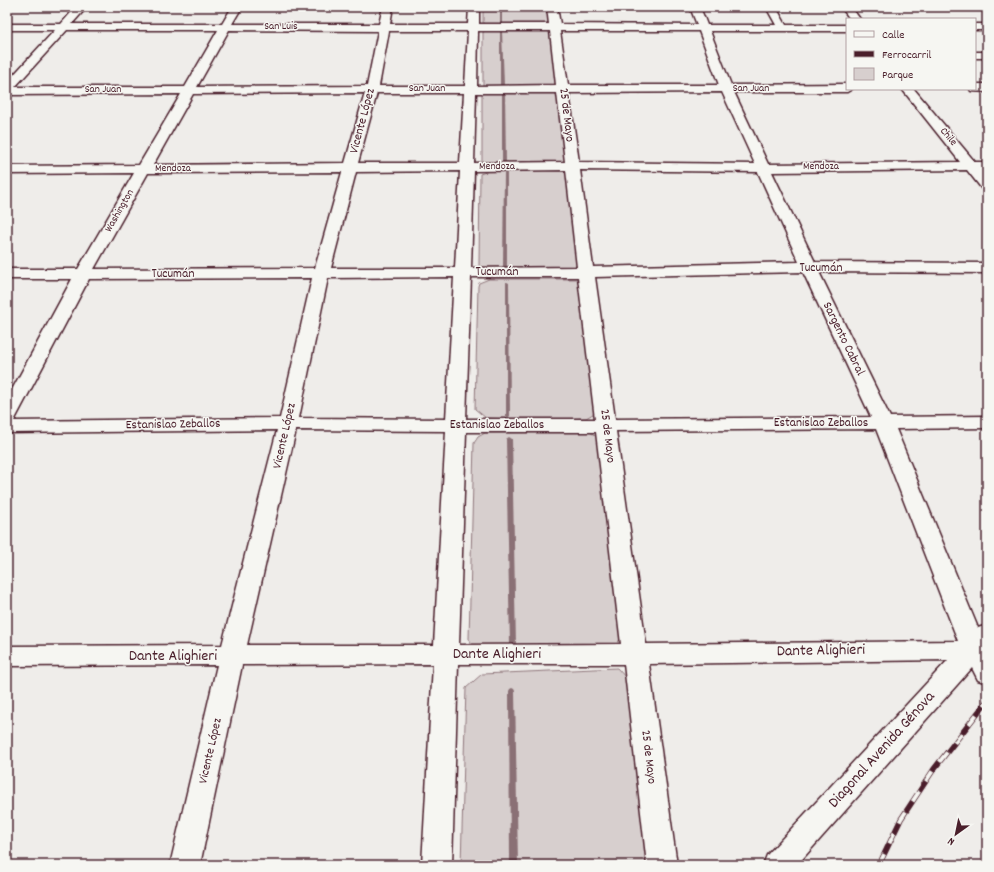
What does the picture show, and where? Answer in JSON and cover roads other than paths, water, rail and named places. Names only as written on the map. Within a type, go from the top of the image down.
[{"type":"street","points":[[7,90],[82,7]]},
{"type":"street","name":"Washington","points":[[7,416],[83,274],[145,169],[237,7]]},
{"type":"street","name":"Vicente López","points":[[185,865],[232,655],[288,424],[322,274],[372,89],[388,7]]},
{"type":"street","points":[[438,865],[474,7]]},
{"type":"street","name":"25 de Mayo","points":[[552,7],[662,865]]},
{"type":"street","name":"Sargento Cabral","points":[[695,7],[728,89],[809,267],[884,422],[983,644],[987,673]]},
{"type":"street","points":[[771,7],[783,28]]},
{"type":"street","points":[[846,7],[854,18]]},
{"type":"street","name":"San Luis","points":[[7,27],[846,28]]},
{"type":"street","points":[[976,27],[987,27]]},
{"type":"street","points":[[976,55],[987,55]]},
{"type":"street","name":"San Juan","points":[[7,90],[846,88]]},
{"type":"street","points":[[976,88],[987,88]]},
{"type":"street","name":"Chile","points":[[909,90],[987,186]]},
{"type":"street","name":"Mendoza","points":[[7,170],[573,166],[764,168],[987,166]]},
{"type":"street","name":"Tucumán","points":[[7,274],[586,272],[809,267],[987,268]]},
{"type":"street","name":"Estanislao Zeballos","points":[[7,427],[288,424],[456,425],[987,422]]},
{"type":"street","name":"Dante Alighieri","points":[[7,656],[635,654],[983,644]]},
{"type":"street","name":"Diagonal Avenida Génova","points":[[778,865],[983,644]]},
{"type":"waterway","points":[[501,7],[501,25]]},
{"type":"waterway","points":[[501,31],[502,85]]},
{"type":"waterway","points":[[503,92],[504,163]]},
{"type":"waterway","points":[[505,173],[505,266]]},
{"type":"waterway","points":[[507,283],[508,416]]},
{"type":"waterway","points":[[509,439],[513,646]]},
{"type":"waterway","points":[[512,691],[514,865]]},
{"type":"railway","points":[[879,865],[901,819],[934,769],[987,701]]}]
